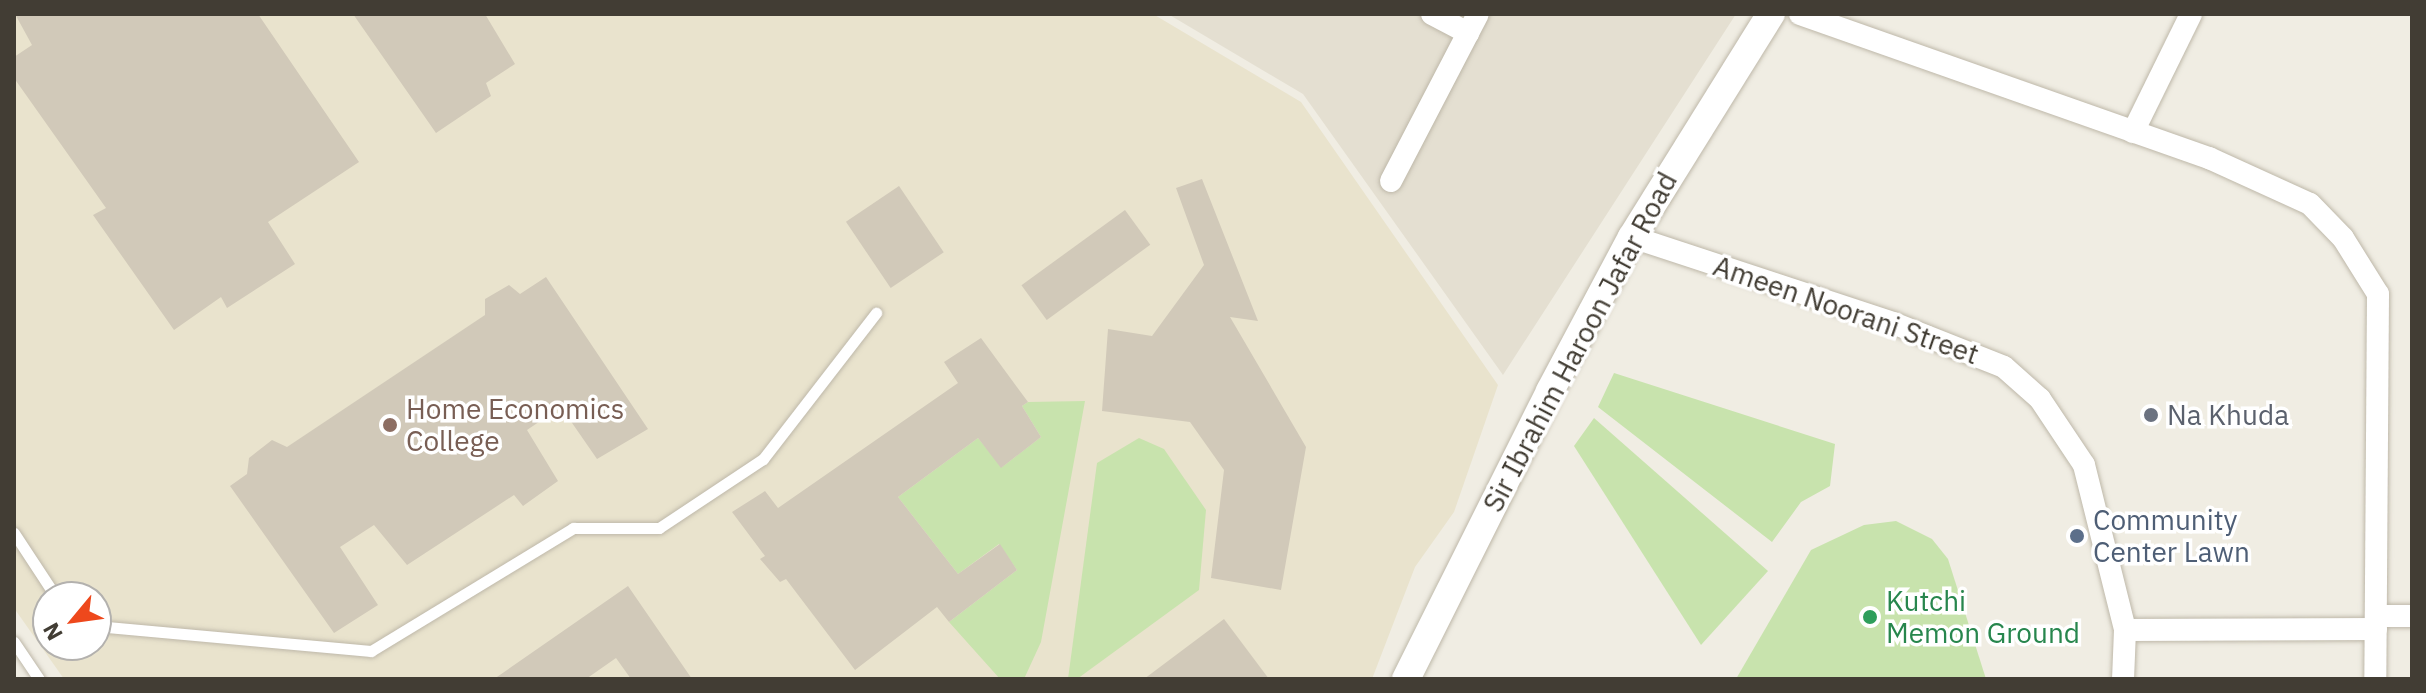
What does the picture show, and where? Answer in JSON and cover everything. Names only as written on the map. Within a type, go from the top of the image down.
[{"type":"street","points":[[1391,181],[1473,24],[1432,14]]},
{"type":"street","name":"Sir Ibrahim Haroon Jafar Road","points":[[1406,679],[1550,391],[1632,237],[1771,14]]},
{"type":"street","points":[[1800,14],[2209,158],[2310,204],[2343,238],[2378,294],[2375,679]]},
{"type":"street","points":[[2133,132],[2191,14]]},
{"type":"street","name":"Ameen Noorani Street","points":[[1632,237],[1893,323],[2004,367],[2040,399],[2084,465],[2125,630],[2123,679]]},
{"type":"street","points":[[2125,630],[2376,622],[2412,616]]},
{"type":"lane","points":[[112,627],[371,651],[573,528],[659,528],[763,459],[876,313]]},
{"type":"lane","points":[[14,533],[46,581]]},
{"type":"lane","points":[[14,642],[39,679]]},
{"type":"shaded area","points":[[14,14],[1153,14],[1301,102],[1498,385],[1454,512],[1415,567],[1372,679],[64,679],[51,661],[112,661],[112,581],[32,581],[32,634],[14,608]]},
{"type":"shaded area","points":[[1168,14],[1736,14],[1503,375],[1303,94]]},
{"type":"green space","points":[[1614,373],[1835,444],[1830,486],[1801,502],[1772,542],[1598,407]]},
{"type":"green space","points":[[1085,401],[1041,642],[1024,679],[1000,679],[949,622],[1017,570],[999,544],[958,574],[898,497],[978,438],[1002,467],[1041,437],[1022,406],[1028,402]]},
{"type":"green space","points":[[1594,418],[1768,571],[1701,645],[1574,446]]},
{"type":"green space","points":[[1139,438],[1164,449],[1206,510],[1199,590],[1077,679],[1068,679],[1097,463]]},
{"type":"green space","name":"Kutchi Memon Ground","points":[[1896,521],[1932,539],[1948,559],[1986,679],[1736,679],[1811,550],[1864,525]]},
{"type":"building","points":[[15,14],[258,14],[359,162],[268,222],[295,264],[227,308],[221,297],[174,330],[93,215],[106,208],[14,78],[14,57],[32,45]]},
{"type":"building","points":[[353,14],[485,14],[515,64],[486,83],[491,96],[436,133]]},
{"type":"building","points":[[1202,179],[1258,321],[1230,317],[1306,447],[1281,590],[1211,578],[1224,470],[1190,422],[1102,411],[1108,329],[1152,336],[1204,265],[1176,188]]},
{"type":"building","points":[[899,186],[944,252],[891,288],[846,222]]},
{"type":"building","points":[[1125,210],[1150,245],[1047,320],[1021,285]]},
{"type":"building","name":"Home Economics College","points":[[546,277],[648,429],[597,459],[561,407],[527,430],[558,481],[523,506],[514,495],[407,565],[374,525],[340,547],[378,605],[334,633],[230,486],[247,474],[249,458],[272,440],[287,447],[485,315],[485,299],[509,285],[520,294]]},
{"type":"building","points":[[981,338],[1028,402],[1022,406],[1041,437],[1001,468],[978,438],[898,497],[958,574],[1000,544],[1017,570],[949,622],[937,607],[855,670],[786,579],[780,582],[760,559],[765,556],[732,512],[765,491],[778,508],[958,383],[944,362]]},
{"type":"building","points":[[628,586],[692,679],[631,679],[616,658],[586,679],[494,679]]},
{"type":"building","points":[[1224,619],[1269,679],[1144,679]]},
{"type":"place","name":"Na Khuda","points":[[2151,415]]},
{"type":"place","name":"Home Economics College","points":[[390,425]]},
{"type":"place","name":"Community Center Lawn","points":[[2077,536]]},
{"type":"place","name":"Kutchi Memon Ground","points":[[1870,617]]}]
